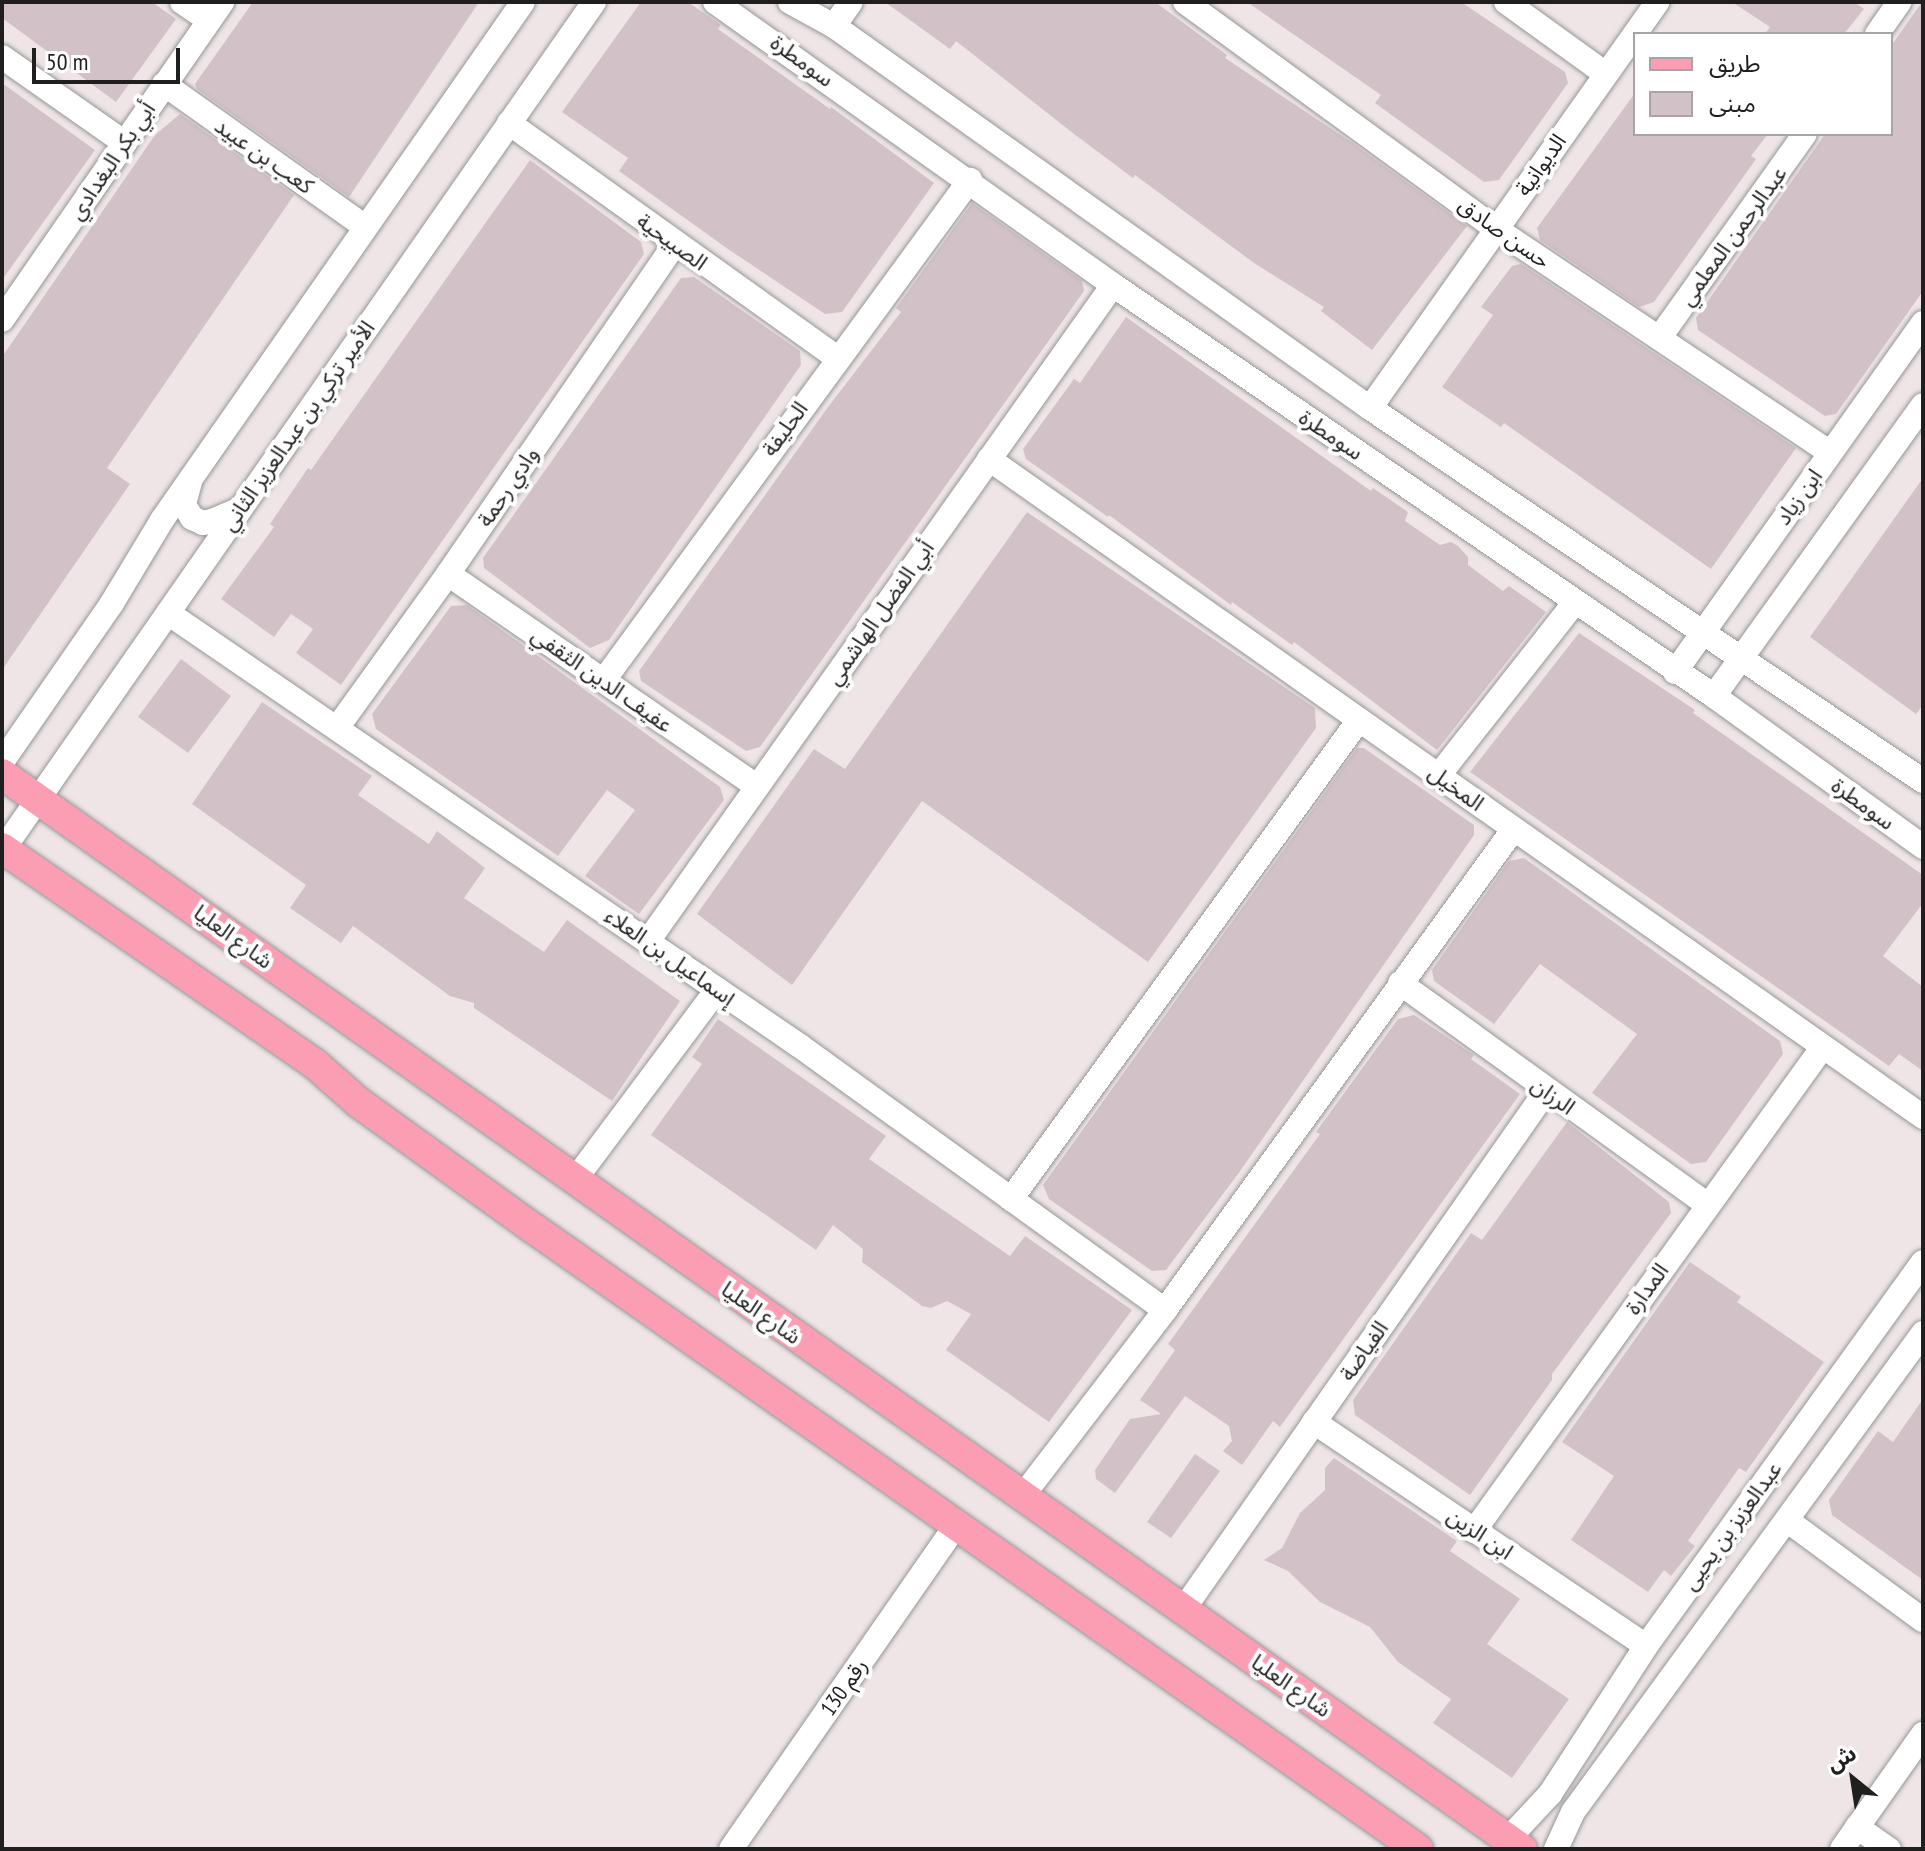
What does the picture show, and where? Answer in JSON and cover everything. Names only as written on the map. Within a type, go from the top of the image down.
[{"type":"main road","name":"شارع العليا","points":[[2,774],[47,785],[574,1181],[1515,1844]]},
{"type":"main road","points":[[3,849],[315,1064],[358,1102],[957,1524],[1403,1845]]},
{"type":"street","points":[[182,2],[215,11]]},
{"type":"street","points":[[2,762],[112,603],[190,480],[523,2]]},
{"type":"street","name":"الأمير تركي بن عبدالعزيز الثاني","points":[[3,849],[594,2]]},
{"type":"street","name":"سومطرة","points":[[715,2],[738,10],[1113,285],[1714,696],[1923,847]]},
{"type":"street","name":"سومطرة","points":[[790,2],[834,26],[1370,408],[1741,659],[1919,771]]},
{"type":"street","points":[[834,26],[851,2]]},
{"type":"street","name":"حسن صادق","points":[[1185,2],[1496,229],[1830,453]]},
{"type":"street","points":[[1506,2],[1606,74]]},
{"type":"street","name":"الديوانية","points":[[1636,32],[1657,2]]},
{"type":"street","points":[[1878,32],[1899,2]]},
{"type":"street","name":"أبي بكر البغدادي","points":[[2,320],[215,11]]},
{"type":"street","name":"الديوانية","points":[[1370,408],[1633,36]]},
{"type":"street","points":[[2,57],[125,143]]},
{"type":"street","name":"كعب بن عبيد","points":[[164,84],[365,227]]},
{"type":"street","name":"الصبيحية","points":[[509,123],[837,358]]},
{"type":"street","name":"عبدالرحمن المعلمي","points":[[1660,337],[1804,136]]},
{"type":"street","name":"الحليفة","points":[[604,680],[970,180]]},
{"type":"street","name":"وادي رحمة","points":[[337,728],[448,574],[675,244]]},
{"type":"street","name":"أبي الفضل الهاشمي","points":[[648,941],[1113,285]]},
{"type":"street","name":"ابن زياد","points":[[1675,672],[1923,323]]},
{"type":"street","points":[[1714,696],[1923,405]]},
{"type":"street","name":"المخيل","points":[[989,459],[1923,1117]]},
{"type":"street","points":[[190,480],[184,505],[192,518],[203,523],[240,509]]},
{"type":"street","name":"عفيف الدين الثقفي","points":[[448,574],[756,786]]},
{"type":"street","points":[[1439,775],[1575,602]]},
{"type":"street","name":"إسماعيل بن العلاء","points":[[168,613],[648,941],[1165,1310]]},
{"type":"street","points":[[1011,1199],[1359,720]]},
{"type":"street","points":[[16,741],[17,767],[30,780],[47,785]]},
{"type":"street","points":[[1021,1498],[1165,1310],[1513,830]]},
{"type":"street","name":"الرزان","points":[[1400,983],[1708,1205]]},
{"type":"street","points":[[574,1181],[717,990]]},
{"type":"street","name":"المدارة","points":[[1474,1531],[1822,1048]]},
{"type":"street","name":"الفياضة","points":[[1183,1610],[1546,1091]]},
{"type":"street","name":"عبدالعزيز بن يحيى","points":[[1515,1844],[1646,1646],[1923,1262]]},
{"type":"street","name":"عبدالعزيز بن يحيى","points":[[1556,1849],[1573,1812],[1923,1333]]},
{"type":"street","name":"ابن الزين","points":[[1314,1422],[1646,1646]]},
{"type":"street","points":[[1788,1521],[1923,1620]]},
{"type":"street","name":"رقم 130","points":[[731,1849],[957,1524]]},
{"type":"street","points":[[1842,1849],[1923,1734]]},
{"type":"street","points":[[1550,1794],[1573,1812]]},
{"type":"street","points":[[1857,1827],[1889,1849]]},
{"type":"building","points":[[2,2],[152,2],[176,19],[116,102],[2,18]]},
{"type":"building","points":[[253,2],[479,2],[349,197],[197,89],[195,84]]},
{"type":"building","points":[[641,2],[688,2],[721,25],[718,29],[934,183],[842,312],[825,314],[728,249],[619,171],[628,158],[562,112]]},
{"type":"building","points":[[885,2],[1155,2],[1227,55],[1225,58],[1351,142],[1467,226],[1372,350],[1321,311],[1324,307],[1254,263],[1135,175],[1133,178],[956,41],[950,49]]},
{"type":"building","points":[[1247,2],[1461,2],[1565,72],[1568,83],[1499,180],[1484,182],[1375,103],[1381,95]]},
{"type":"building","points":[[1732,2],[1854,2],[1864,9],[1846,32],[1766,32],[1770,27]]},
{"type":"building","points":[[1922,2],[1923,291],[1836,414],[1825,416],[1698,330],[1696,318],[1824,136],[1893,136],[1893,43]]},
{"type":"building","points":[[2,83],[95,150],[2,280]]},
{"type":"building","points":[[1633,96],[1633,136],[1766,136],[1751,156],[1756,159],[1654,302],[1639,307],[1540,240],[1537,228]]},
{"type":"building","points":[[180,114],[294,195],[107,468],[130,484],[2,670],[2,357],[155,135]]},
{"type":"building","points":[[530,160],[641,242],[644,254],[341,685],[296,653],[313,629],[291,614],[274,637],[221,599],[274,527],[270,524],[308,468],[311,470]]},
{"type":"building","points":[[972,203],[1082,281],[1084,291],[760,747],[746,751],[641,681],[639,671],[828,407],[901,312],[896,308]]},
{"type":"building","points":[[1521,264],[1796,448],[1711,569],[1504,423],[1501,427],[1442,387],[1493,315],[1481,307],[1512,266]]},
{"type":"building","points":[[694,277],[800,351],[801,365],[609,640],[590,648],[484,568],[483,558],[681,278]]},
{"type":"building","points":[[1126,317],[1371,491],[1373,488],[1408,512],[1405,521],[1440,545],[1451,542],[1458,546],[1468,557],[1468,565],[1503,591],[1509,586],[1546,612],[1437,750],[1294,642],[1292,645],[1232,602],[1231,605],[1109,515],[1026,459],[1023,449],[1074,379],[1080,383]]},
{"type":"building","points":[[1923,478],[1923,705],[1916,714],[1810,637]]},
{"type":"building","points":[[1027,512],[1315,708],[1316,728],[1148,962],[922,801],[792,985],[697,914],[814,749],[845,769]]},
{"type":"building","points":[[467,605],[720,787],[724,800],[639,914],[585,876],[635,810],[607,790],[558,856],[376,729],[372,714],[451,606]]},
{"type":"building","points":[[1579,633],[1695,710],[1693,713],[1923,875],[1923,903],[1883,956],[1923,987],[1923,1071],[1899,1054],[1889,1066],[1470,772]]},
{"type":"building","points":[[181,659],[231,696],[188,753],[138,717]]},
{"type":"building","points":[[262,702],[372,776],[358,795],[429,844],[437,831],[485,868],[464,898],[544,952],[567,920],[680,1001],[612,1101],[474,1008],[474,1003],[450,996],[353,926],[341,943],[290,908],[306,885],[192,804]]},
{"type":"building","points":[[1357,748],[1364,748],[1474,825],[1474,835],[1238,1174],[1166,1270],[1152,1271],[1049,1199],[1043,1185]]},
{"type":"building","points":[[1524,858],[1780,1041],[1783,1054],[1706,1162],[1691,1164],[1592,1093],[1637,1034],[1540,964],[1494,1024],[1434,981],[1432,970],[1509,861]]},
{"type":"building","points":[[1414,1015],[1474,1055],[1471,1059],[1520,1094],[1280,1427],[1273,1421],[1242,1465],[1223,1451],[1232,1441],[1229,1426],[1185,1396],[1115,1493],[1096,1479],[1095,1470],[1130,1419],[1161,1414],[1140,1400],[1175,1350],[1168,1344],[1320,1134],[1316,1132],[1398,1019]]},
{"type":"building","points":[[718,1019],[886,1136],[869,1159],[1010,1256],[1025,1236],[1132,1310],[1049,1422],[946,1350],[971,1314],[947,1301],[931,1308],[922,1306],[862,1262],[863,1249],[833,1225],[816,1250],[651,1135],[702,1064],[692,1057]]},
{"type":"building","points":[[1567,1122],[1669,1202],[1671,1213],[1552,1374],[1552,1380],[1470,1495],[1355,1415],[1353,1400],[1471,1233],[1482,1240]]},
{"type":"building","points":[[1690,1262],[1741,1297],[1737,1302],[1824,1362],[1746,1472],[1739,1468],[1688,1541],[1695,1546],[1671,1576],[1664,1570],[1648,1592],[1571,1540],[1614,1476],[1562,1442]]},
{"type":"building","points":[[1923,1399],[1923,1580],[1832,1515],[1829,1500],[1878,1431],[1893,1442]]},
{"type":"building","points":[[1195,1454],[1220,1471],[1171,1538],[1147,1522]]},
{"type":"building","points":[[1334,1458],[1457,1541],[1450,1551],[1520,1599],[1487,1644],[1569,1699],[1512,1778],[1433,1723],[1451,1699],[1398,1662],[1370,1627],[1320,1602],[1288,1571],[1264,1560],[1282,1548],[1300,1513],[1325,1490],[1325,1468]]}]
